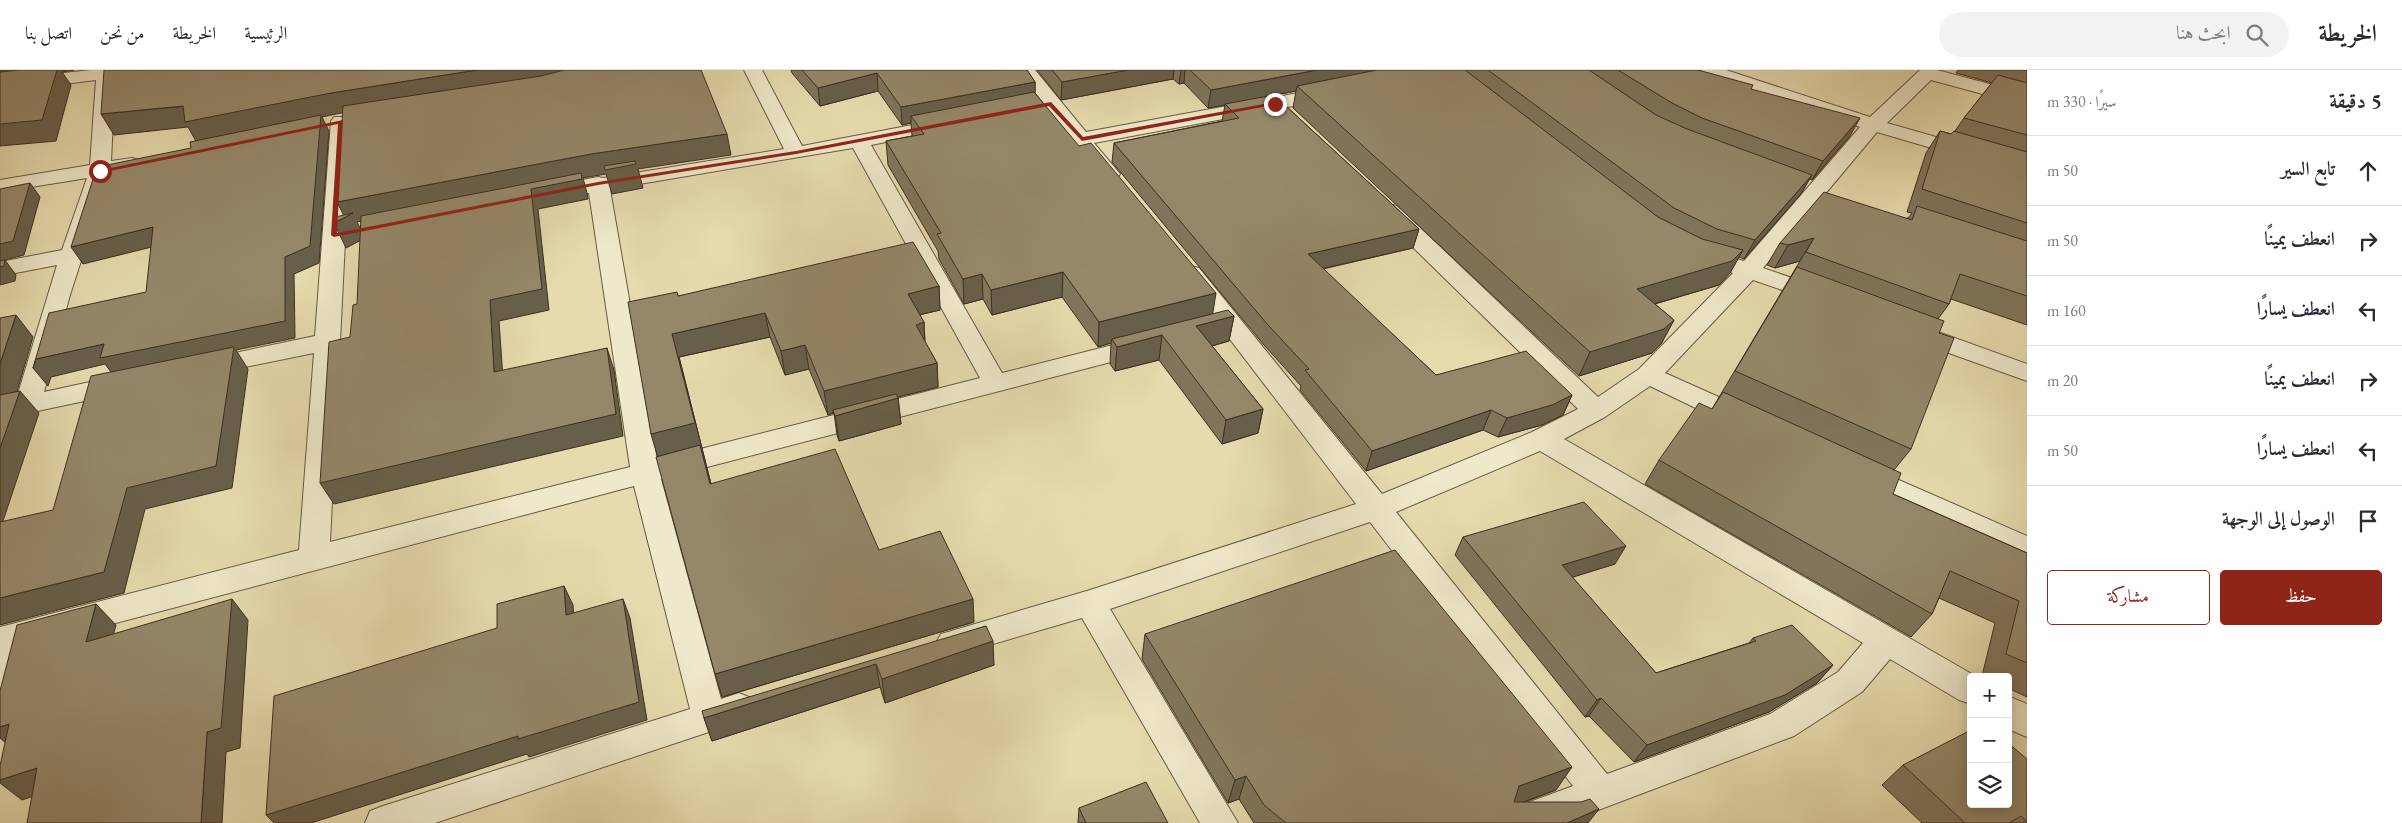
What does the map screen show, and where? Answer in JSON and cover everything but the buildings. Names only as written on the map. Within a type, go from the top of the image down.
[{"type":"street","points":[[0,86],[106,72],[139,70]]},
{"type":"street","points":[[753,70],[796,152]]},
{"type":"street","points":[[1026,70],[1041,106],[1082,140],[1125,193]]},
{"type":"street","points":[[1708,70],[1873,125],[2027,170]]},
{"type":"street","points":[[929,650],[1090,603],[1377,508],[1542,439],[1596,411],[1648,375],[1750,269],[1819,191],[1873,125],[1925,71],[2027,100]]},
{"type":"street","points":[[28,404],[70,255],[100,171],[106,72]]},
{"type":"street","points":[[1082,140],[1282,111],[1349,89]]},
{"type":"street","points":[[528,197],[598,183],[860,141],[965,120]]},
{"type":"street","points":[[314,558],[327,342],[344,233],[341,122]]},
{"type":"street","points":[[860,141],[995,383]]},
{"type":"street","points":[[0,186],[146,162]]},
{"type":"street","points":[[598,183],[645,473],[710,717]]},
{"type":"street","points":[[1374,198],[1596,411]]},
{"type":"street","points":[[1175,253],[1600,793]]},
{"type":"street","points":[[0,269],[70,255]]},
{"type":"street","points":[[1716,260],[1750,269],[1842,304]]},
{"type":"street","points":[[1202,330],[1230,323]]},
{"type":"street","points":[[1898,325],[2027,373]]},
{"type":"street","points":[[0,679],[6,639],[1174,337]]},
{"type":"street","points":[[182,372],[327,342]]},
{"type":"street","points":[[1648,375],[1774,433]]},
{"type":"street","points":[[0,410],[144,380]]},
{"type":"street","points":[[1542,439],[1967,688]]},
{"type":"street","points":[[1837,462],[2027,549]]},
{"type":"street","points":[[1090,603],[1220,823]]},
{"type":"street","points":[[1518,823],[1782,725],[1850,682],[1885,641]]},
{"type":"street","points":[[383,823],[767,700]]},
{"type":"street","points":[[2012,713],[2027,722]]},
{"type":"route","points":[[100,171],[267,138],[341,121],[334,235],[598,183],[860,141],[1051,104],[1082,140],[1275,104]]}]
